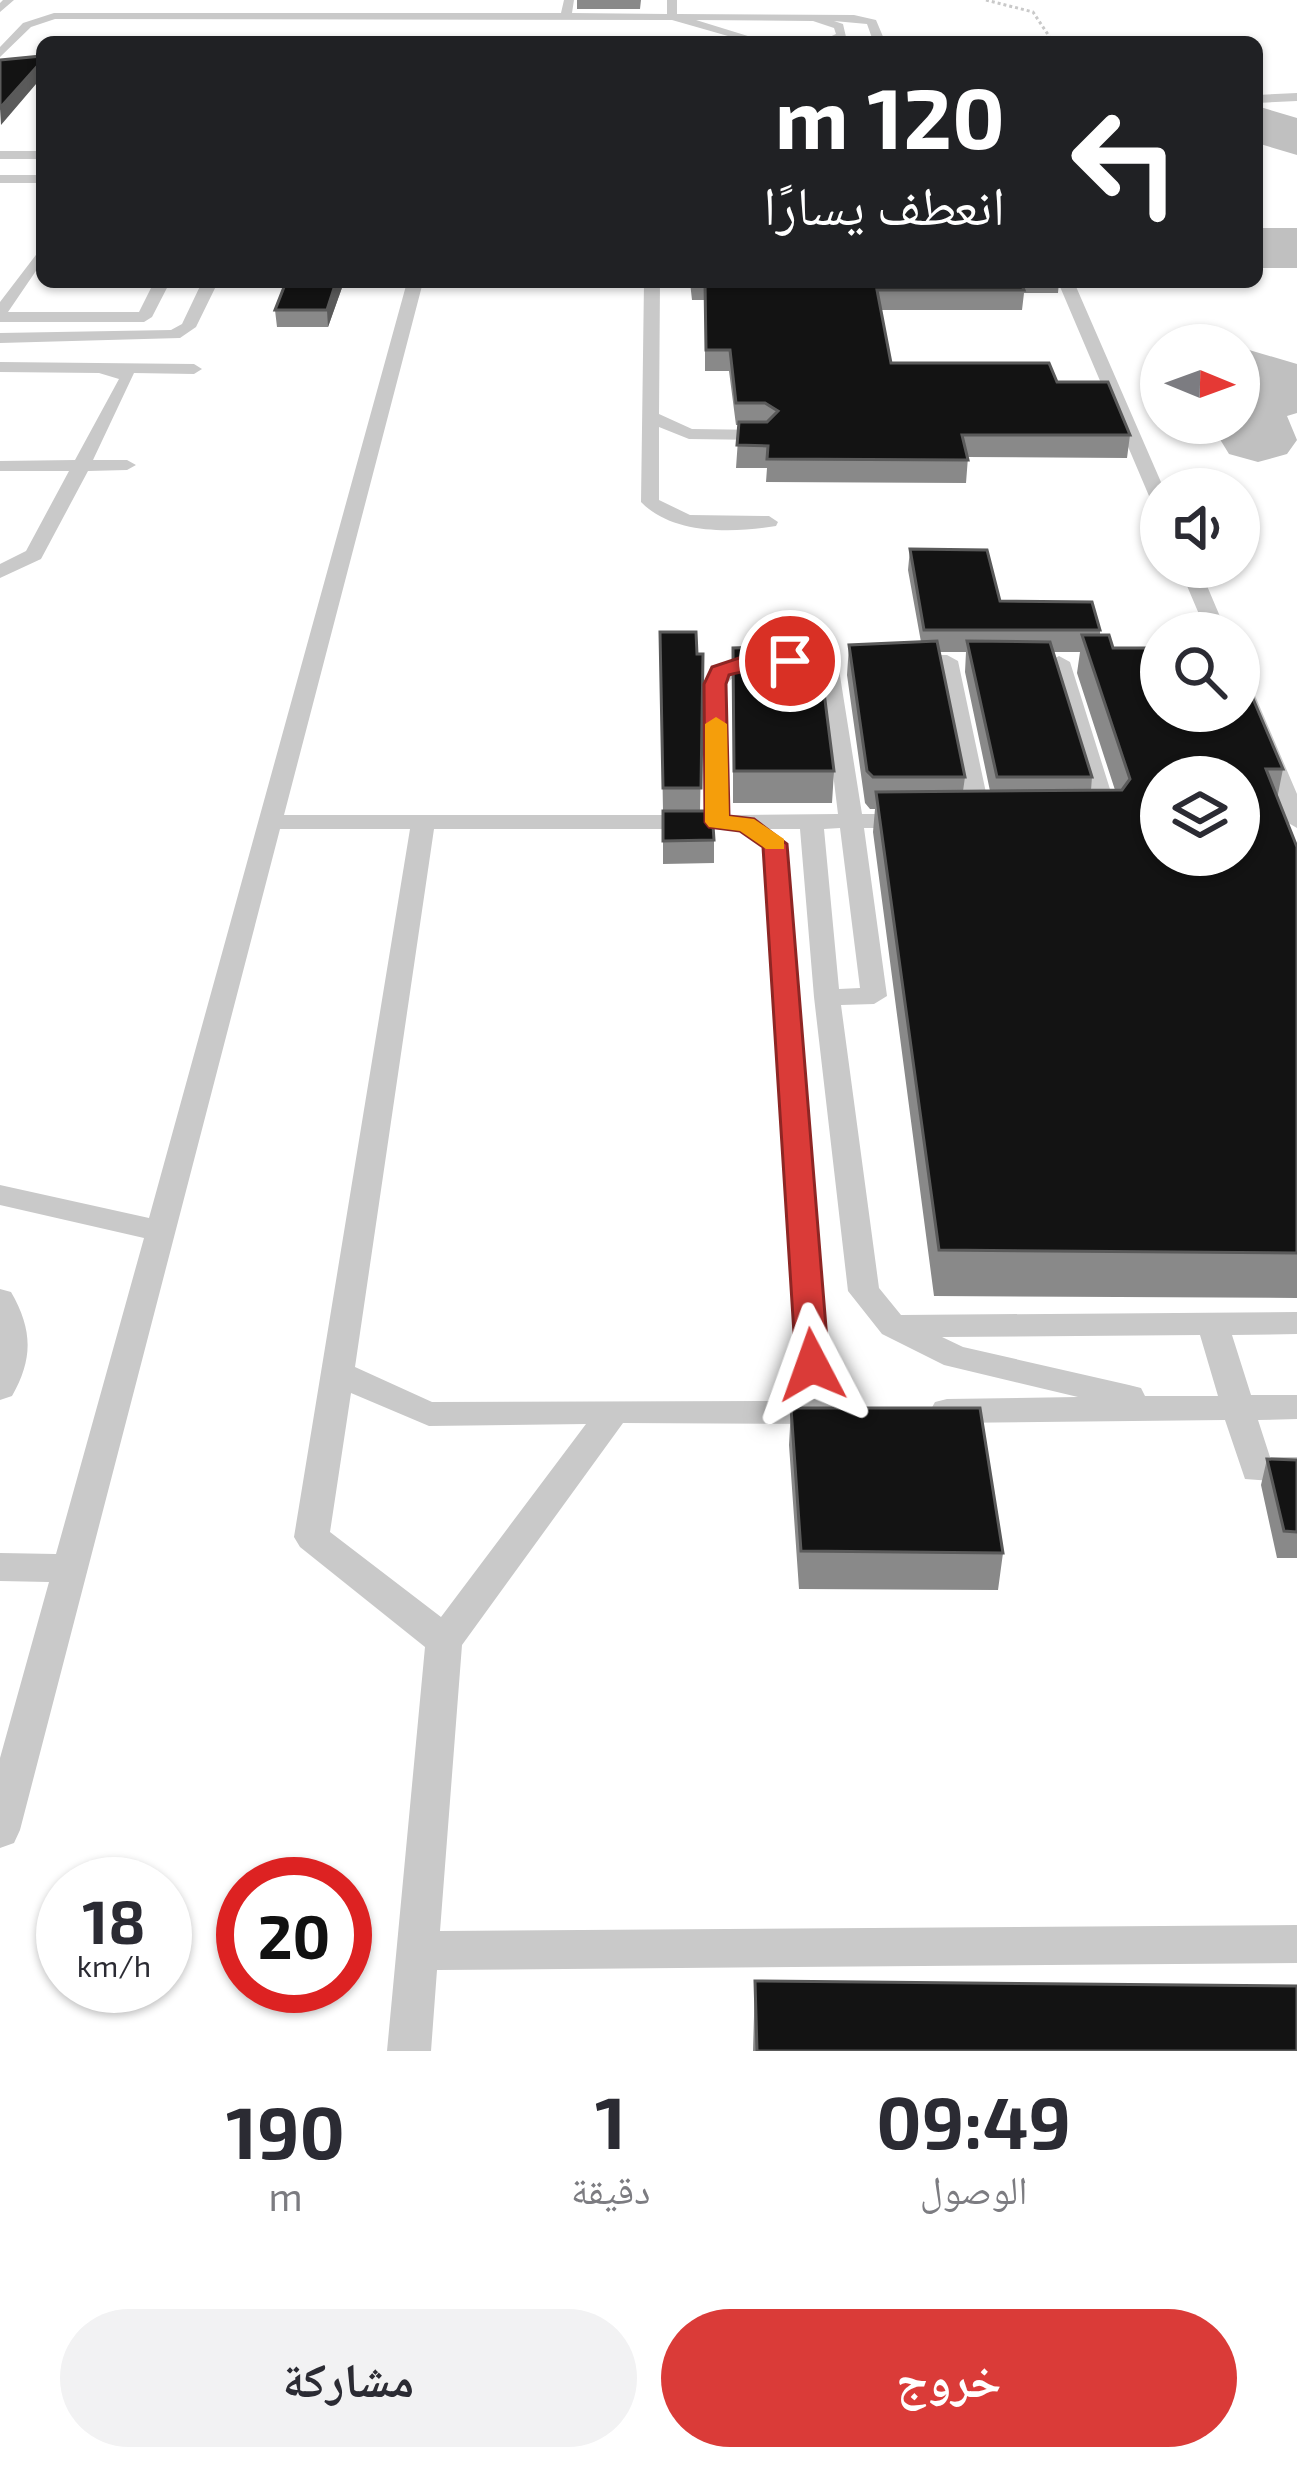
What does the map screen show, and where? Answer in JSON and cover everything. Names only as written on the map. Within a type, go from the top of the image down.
[{"type":"lane","points":[[0,11],[9,0]]},
{"type":"lane","points":[[266,16],[275,0]]},
{"type":"lane","points":[[484,23],[490,0]]},
{"type":"lane","points":[[566,16],[569,0]]},
{"type":"lane","points":[[672,0],[672,16]]},
{"type":"lane","points":[[762,0],[766,16]]},
{"type":"lane","points":[[0,54],[33,20],[62,15],[72,4],[484,23],[566,16],[829,16],[872,22],[877,36]]},
{"type":"lane","points":[[0,11],[91,20],[185,6]]},
{"type":"lane","points":[[284,29],[292,16]]},
{"type":"lane","points":[[672,16],[740,36]]},
{"type":"lane","points":[[796,16],[839,26],[839,36]]},
{"type":"lane","points":[[829,16],[858,26],[861,36]]},
{"type":"lane","points":[[1263,99],[1297,97]]},
{"type":"lane","points":[[0,155],[36,155]]},
{"type":"lane","points":[[0,179],[36,179]]},
{"type":"lane","points":[[0,315],[36,260]]},
{"type":"lane","points":[[0,315],[144,317],[159,288]]},
{"type":"lane","points":[[2,341],[174,335],[188,327],[207,288]]},
{"type":"lane","points":[[0,1830],[413,288]]},
{"type":"lane","points":[[652,288],[650,502],[660,512],[706,522],[769,522]]},
{"type":"lane","points":[[1069,288],[1146,468]]},
{"type":"lane","points":[[0,367],[194,368]]},
{"type":"lane","points":[[0,572],[34,555],[127,379],[126,373],[99,368]]},
{"type":"lane","points":[[651,417],[688,434],[764,435]]},
{"type":"lane","points":[[0,466],[127,465]]},
{"type":"lane","points":[[269,822],[717,822],[969,821],[958,661],[751,660],[720,671],[715,684],[717,822]]},
{"type":"lane","points":[[827,997],[874,996],[850,821],[853,661]]},
{"type":"lane","points":[[1058,662],[1108,820],[1087,820]]},
{"type":"lane","points":[[1259,732],[1297,821]]},
{"type":"lane","points":[[811,821],[827,997],[864,1291],[893,1326],[955,1358],[1122,1396],[1230,1408]]},
{"type":"lane","points":[[422,822],[312,1537],[444,1641]]},
{"type":"lane","points":[[717,822],[746,824],[775,844],[816,1413]]},
{"type":"lane","points":[[0,1195],[160,1231]]},
{"type":"lane","points":[[0,1300],[17,1335],[10,1372],[0,1388]]},
{"type":"lane","points":[[893,1326],[1297,1323]]},
{"type":"lane","points":[[1213,1325],[1230,1408],[1257,1470],[1297,1470]]},
{"type":"lane","points":[[337,1373],[429,1414],[864,1412]]},
{"type":"lane","points":[[911,1412],[1297,1406]]},
{"type":"lane","points":[[409,2051],[444,1641],[614,1412]]},
{"type":"lane","points":[[0,1568],[70,1568]]},
{"type":"lane","points":[[418,1951],[1297,1944]]},
{"type":"path","points":[[986,0],[1033,11],[1049,36]]},
{"type":"building","points":[[36,57],[36,68],[0,108],[0,60]]},
{"type":"building","points":[[284,288],[334,288],[327,310],[275,310]]},
{"type":"building","points":[[705,288],[1023,288],[877,290],[891,363],[1049,363],[1057,382],[1108,382],[1130,435],[962,435],[968,460],[767,459],[768,446],[737,445],[739,422],[767,422],[778,411],[765,403],[736,403],[730,350],[706,350]]},
{"type":"building","points":[[910,549],[987,550],[1000,601],[1092,602],[1100,630],[924,630]]},
{"type":"building","points":[[660,632],[696,632],[697,654],[703,654],[701,788],[663,788]]},
{"type":"building","points":[[1082,635],[1109,635],[1113,648],[1140,648],[1140,732],[1260,732],[1260,715],[1283,769],[1266,769],[1297,847],[1297,1253],[939,1250],[876,792],[1122,790],[1130,779]]},
{"type":"building","points":[[937,641],[965,777],[873,777],[867,771],[849,645]]},
{"type":"building","points":[[967,641],[1050,642],[1092,777],[997,777]]},
{"type":"building","points":[[818,645],[834,771],[734,771],[733,648]]},
{"type":"building","points":[[663,811],[712,811],[714,840],[663,841]]},
{"type":"building","points":[[791,1408],[980,1408],[1003,1553],[801,1551]]},
{"type":"building","points":[[1267,1459],[1297,1460],[1297,1532],[1284,1531]]},
{"type":"building","points":[[755,1981],[1297,1986],[1297,2051],[757,2051]]},
{"type":"taxiway","points":[[1263,126],[1297,137]]},
{"type":"taxiway","points":[[1263,248],[1297,248]]},
{"type":"taxiway","points":[[1260,377],[1292,388],[1260,399]]},
{"type":"slow traffic","points":[[716,724],[717,822],[746,824],[775,844]]},
{"type":"route","points":[[790,661],[751,660],[720,671],[715,684],[717,822],[746,824],[775,844],[812,1365]]}]
